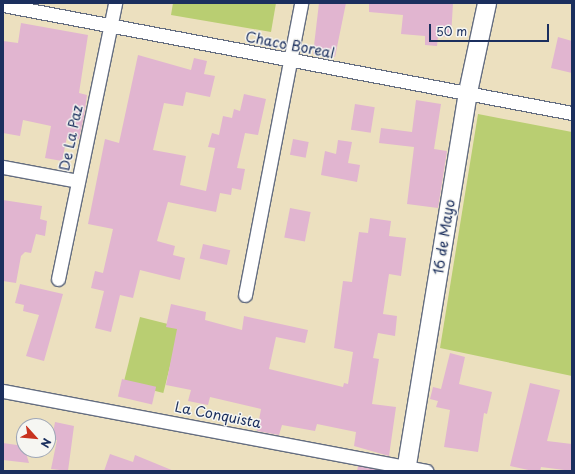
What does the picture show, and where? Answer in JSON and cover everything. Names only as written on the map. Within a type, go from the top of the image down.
[{"type":"street","name":"De La Paz","points":[[58,279],[115,3]]},
{"type":"street","points":[[245,295],[291,62],[301,3]]},
{"type":"street","name":"16 de Mayo","points":[[406,469],[468,92],[487,3]]},
{"type":"street","name":"Chaco Boreal","points":[[3,5],[291,62],[468,92],[572,113]]},
{"type":"street","points":[[3,168],[78,181]]},
{"type":"street","name":"La Conquista","points":[[3,391],[406,469],[427,471]]},
{"type":"green space","points":[[173,3],[276,3],[271,32],[171,15]]},
{"type":"green space","points":[[478,114],[572,132],[572,376],[440,348]]},
{"type":"green space","points":[[140,317],[180,327],[163,393],[124,383]]},
{"type":"building","points":[[319,3],[346,3],[335,57],[313,54]]},
{"type":"building","points":[[369,3],[453,3],[451,37],[438,36],[437,46],[425,45],[425,36],[401,34],[403,15],[369,12]]},
{"type":"building","points":[[21,23],[88,35],[79,93],[87,95],[84,116],[79,139],[67,137],[62,161],[45,158],[51,126],[23,120],[20,136],[3,133],[3,41],[18,43]]},
{"type":"building","points":[[558,37],[572,41],[572,73],[551,68]]},
{"type":"building","points":[[138,55],[191,70],[194,58],[207,61],[204,74],[215,76],[210,97],[186,92],[183,106],[164,103],[153,150],[186,156],[180,185],[206,191],[215,148],[208,147],[212,133],[219,135],[223,116],[232,118],[234,109],[240,111],[244,94],[266,99],[258,135],[245,133],[237,168],[245,169],[241,190],[232,188],[231,195],[220,193],[216,212],[168,202],[157,241],[175,246],[173,255],[185,258],[180,280],[140,270],[133,298],[120,295],[111,332],[95,328],[104,291],[91,288],[95,271],[103,273],[113,229],[88,224],[105,139],[119,143]]},
{"type":"building","points":[[416,100],[441,104],[434,149],[447,151],[438,208],[407,204],[414,147],[379,143],[381,128],[412,132]]},
{"type":"building","points":[[355,104],[375,107],[371,133],[351,130]]},
{"type":"building","points":[[293,139],[309,142],[306,158],[290,155]]},
{"type":"building","points":[[338,140],[352,142],[348,163],[360,165],[357,182],[321,175],[325,151],[336,154]]},
{"type":"building","points":[[3,200],[42,206],[40,219],[47,221],[45,236],[36,234],[31,253],[25,252],[21,256],[16,283],[3,281]]},
{"type":"building","points":[[290,208],[311,212],[305,241],[284,237]]},
{"type":"building","points":[[370,218],[391,221],[389,236],[406,238],[401,276],[389,274],[383,314],[397,316],[395,336],[378,333],[373,358],[379,359],[372,404],[396,407],[389,456],[354,446],[356,432],[317,424],[315,431],[282,425],[279,435],[257,431],[261,409],[210,397],[208,405],[188,401],[191,390],[166,385],[177,329],[166,327],[171,304],[206,312],[205,320],[242,330],[244,316],[308,330],[305,343],[276,337],[269,369],[343,387],[344,383],[348,384],[353,352],[334,348],[343,281],[352,282],[359,232],[368,233]]},
{"type":"building","points":[[203,244],[230,250],[227,265],[200,259]]},
{"type":"building","points":[[20,284],[63,294],[44,361],[26,356],[39,315],[23,311],[24,305],[15,303]]},
{"type":"building","points":[[450,353],[465,357],[459,384],[492,392],[487,414],[484,413],[478,452],[444,447],[450,410],[436,407],[438,401],[430,399],[433,387],[441,389]]},
{"type":"building","points":[[122,379],[156,387],[152,404],[118,397]]},
{"type":"building","points":[[530,383],[560,390],[547,441],[572,444],[572,471],[541,467],[540,471],[533,471],[510,466]]},
{"type":"building","points":[[56,422],[74,426],[68,471],[51,469],[53,458],[56,458]]},
{"type":"building","points":[[3,443],[16,445],[16,458],[28,458],[29,463],[3,460]]},
{"type":"building","points":[[110,454],[133,462],[135,455],[174,471],[104,471]]},
{"type":"building","points":[[358,466],[384,471],[357,471]]}]
